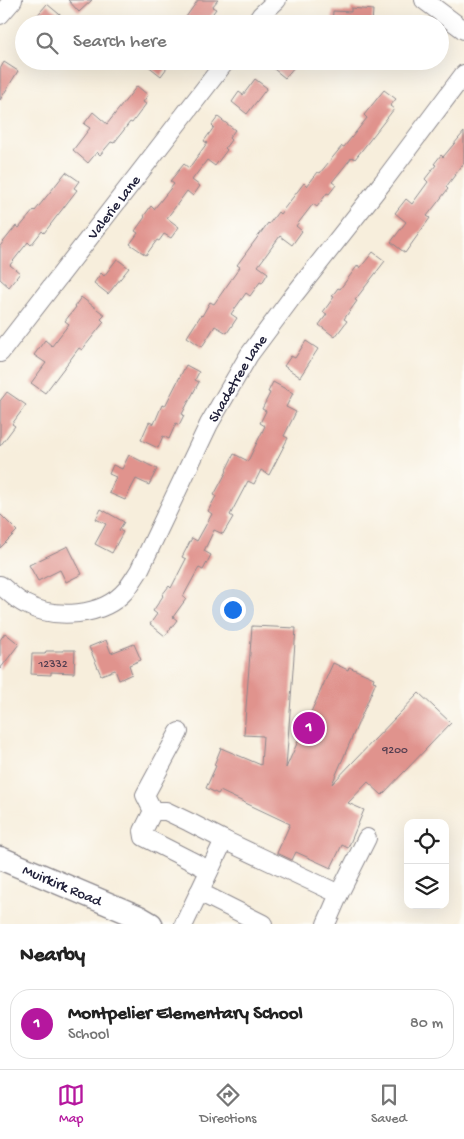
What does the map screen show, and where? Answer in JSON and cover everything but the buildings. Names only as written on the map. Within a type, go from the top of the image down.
[{"type":"main road","name":"Muirkirk Road","points":[[0,858],[142,922]]},
{"type":"street","points":[[0,15],[12,0]]},
{"type":"street","points":[[261,15],[277,0]]},
{"type":"street","points":[[424,0],[444,15]]},
{"type":"street","points":[[449,19],[464,30]]},
{"type":"street","name":"Valerie Lane","points":[[0,353],[219,70]]},
{"type":"street","name":"Shadetree Lane","points":[[0,585],[24,604],[42,612],[66,614],[90,612],[110,603],[126,591],[139,571],[209,424],[249,355],[464,74]]},
{"type":"street","points":[[153,810],[145,795],[179,732]]},
{"type":"street","points":[[153,810],[166,811],[339,894]]},
{"type":"street","points":[[153,810],[143,831],[144,838],[209,870]]},
{"type":"street","points":[[326,924],[367,838]]},
{"type":"street","points":[[184,924],[224,840]]},
{"type":"street","points":[[199,892],[263,924]]},
{"type":"place","name":"Montpelier Elementary School","points":[[309,728]]}]
